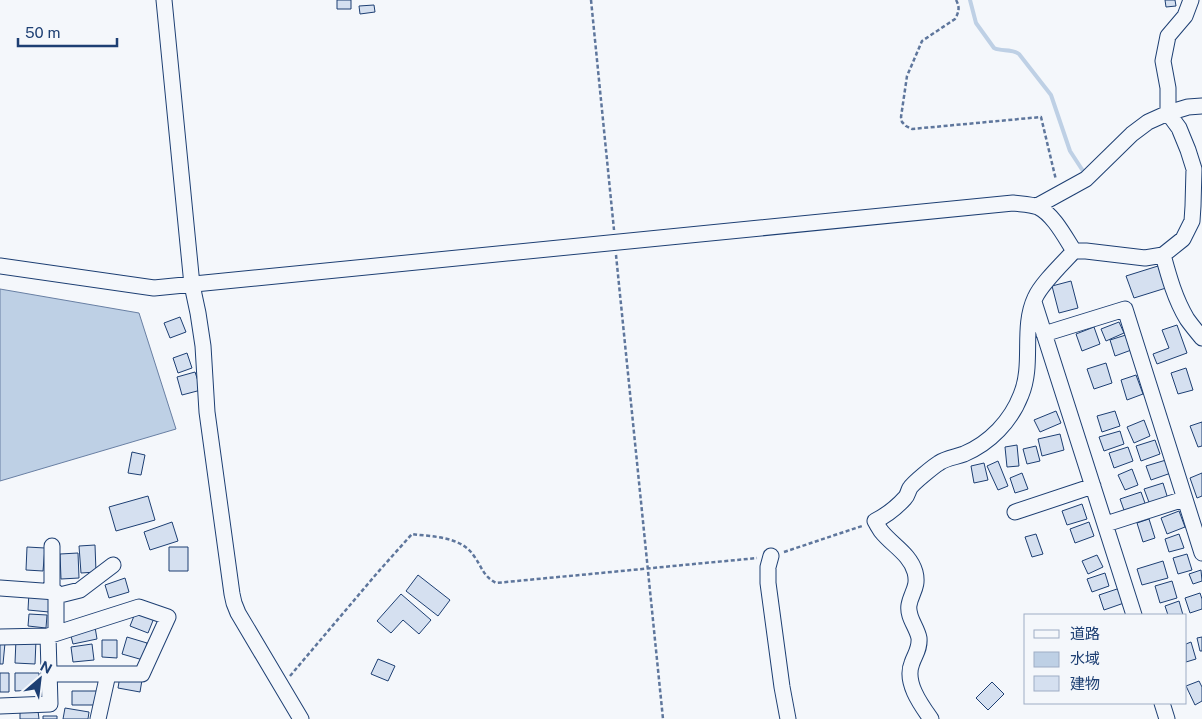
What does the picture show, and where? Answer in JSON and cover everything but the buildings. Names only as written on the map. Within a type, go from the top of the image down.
[{"type":"street","points":[[164,0],[192,285],[203,346],[207,412],[234,603],[238,613],[302,719]]},
{"type":"street","points":[[931,719],[922,706],[910,678],[911,665],[919,648],[918,634],[908,608],[916,587],[915,573],[908,558],[881,532],[875,521],[895,508],[907,496],[911,486],[939,463],[979,446],[993,436],[1012,415],[1022,395],[1026,380],[1027,336],[1030,311],[1034,300],[1038,292],[1074,251],[1145,258],[1163,255],[1183,239],[1192,221],[1194,169],[1179,128],[1168,113],[1168,88],[1163,61],[1168,36],[1185,16],[1191,0]]},
{"type":"street","points":[[1037,206],[1086,179],[1132,134],[1148,122],[1188,107],[1202,106]]},
{"type":"street","points":[[0,266],[154,288],[1014,203],[1037,206],[1059,227],[1074,251]]},
{"type":"street","points":[[1163,255],[1172,287],[1181,307],[1202,338]]},
{"type":"street","points":[[1034,300],[1134,614]]},
{"type":"street","points":[[1044,334],[1125,309],[1202,553]]},
{"type":"street","points":[[1015,512],[1094,486]]},
{"type":"street","points":[[1106,524],[1184,500]]},
{"type":"street","points":[[0,706],[50,704],[49,674],[54,594],[52,546]]},
{"type":"street","points":[[771,556],[768,567],[768,583],[788,719]]},
{"type":"street","points":[[0,588],[54,594],[80,590],[113,565]]},
{"type":"street","points":[[0,637],[52,635],[139,606],[168,617],[142,674],[49,674]]},
{"type":"street","points":[[98,719],[108,674]]},
{"type":"street","points":[[1162,704],[1167,719]]},
{"type":"path","points":[[591,0],[663,719]]},
{"type":"path","points":[[956,0],[959,8],[955,18],[922,41],[907,76],[901,112],[902,122],[912,129],[1041,118],[1058,194]]},
{"type":"path","points":[[282,685],[412,534],[455,541],[466,546],[488,580],[496,584],[771,556],[875,521]]},
{"type":"water","points":[[0,289],[139,313],[176,429],[0,481]]},
{"type":"waterway","points":[[970,0],[976,23],[994,48],[1013,51],[1019,54],[1051,95],[1070,151],[1083,171]]}]
